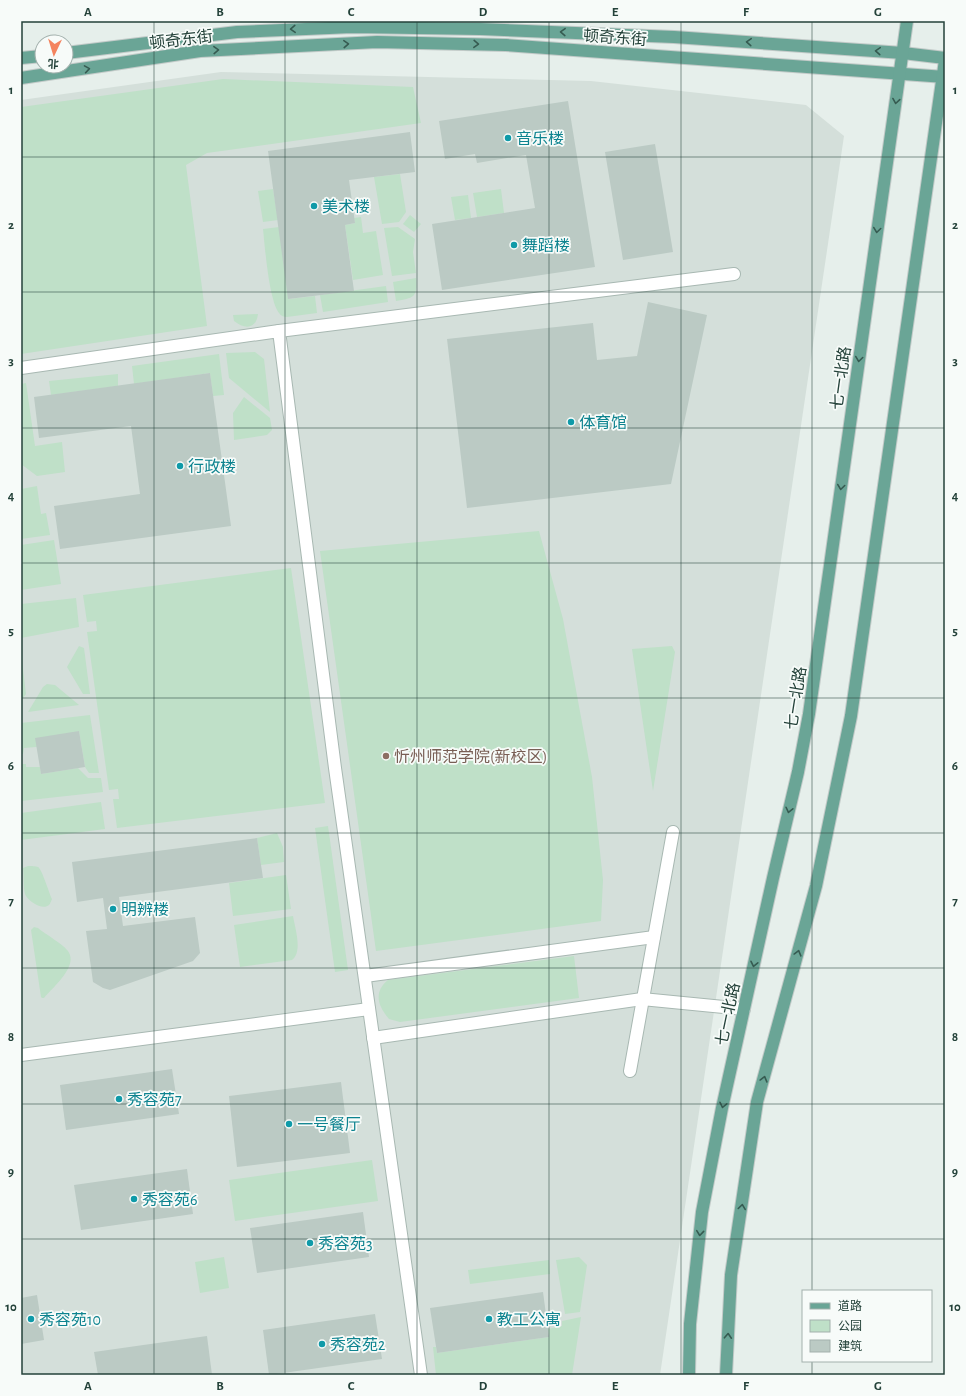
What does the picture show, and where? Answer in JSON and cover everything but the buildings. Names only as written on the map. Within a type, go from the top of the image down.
[{"type":"main road","name":"七一北路","points":[[689,1375],[690,1324],[702,1212],[722,1108],[798,772],[809,714],[907,21]]},
{"type":"main road","name":"顿奇东街","points":[[74,52],[237,32],[352,27],[480,29],[674,37],[903,53],[945,59]]},
{"type":"main road","name":"顿奇东街","points":[[21,78],[200,51],[377,42],[506,45],[944,77]]},
{"type":"main road","points":[[21,58],[34,57]]},
{"type":"main road","points":[[726,1375],[731,1275],[757,1102],[816,886],[851,716],[944,77],[945,59]]},
{"type":"street","points":[[21,368],[279,331],[734,274]]},
{"type":"street","points":[[279,331],[335,768],[421,1375]]},
{"type":"street","points":[[630,1071],[673,832]]},
{"type":"street","points":[[365,976],[654,937]]},
{"type":"street","points":[[373,1038],[642,999],[744,1009]]},
{"type":"street","points":[[21,1055],[369,1009]]},
{"type":"shaded area","name":"忻州师范学院(新校区)","points":[[221,72],[591,81],[806,105],[844,136],[660,1375],[21,1375],[21,100]]},
{"type":"green space","points":[[223,79],[413,87],[421,123],[207,153],[186,165],[207,326],[21,354],[21,107]]},
{"type":"green space","points":[[400,174],[406,212],[399,222],[382,224],[374,177]]},
{"type":"green space","points":[[273,189],[278,220],[263,222],[258,191]]},
{"type":"green space","points":[[501,189],[504,213],[477,217],[473,193]]},
{"type":"green space","points":[[468,195],[471,218],[455,220],[451,197]]},
{"type":"green space","points":[[410,215],[421,224],[414,232],[403,224]]},
{"type":"green space","points":[[361,217],[363,233],[376,231],[383,275],[353,280],[345,225],[355,223],[354,218]]},
{"type":"green space","points":[[279,227],[289,299],[315,296],[317,313],[285,317],[280,314],[276,306],[270,286],[263,229]]},
{"type":"green space","points":[[398,227],[415,239],[413,252],[416,273],[392,276],[384,228]]},
{"type":"green space","points":[[416,278],[416,290],[413,296],[396,301],[393,282]]},
{"type":"green space","points":[[386,286],[388,302],[323,312],[320,295]]},
{"type":"green space","points":[[258,314],[255,323],[245,327],[234,321],[233,315]]},
{"type":"green space","points":[[255,352],[264,359],[270,412],[229,378],[226,353]]},
{"type":"green space","points":[[219,354],[224,395],[213,396],[210,373],[134,384],[132,366]]},
{"type":"green space","points":[[118,374],[118,386],[51,395],[49,381]]},
{"type":"green space","points":[[26,383],[35,446],[62,442],[65,472],[37,476],[21,464],[21,384]]},
{"type":"green space","points":[[244,397],[270,418],[272,430],[267,435],[234,440],[233,413]]},
{"type":"green space","points":[[37,486],[41,514],[46,513],[50,535],[21,539],[21,489]]},
{"type":"green space","points":[[539,531],[563,619],[592,777],[603,880],[601,921],[376,951],[320,551]]},
{"type":"green space","points":[[54,540],[61,584],[21,590],[21,545]]},
{"type":"green space","points":[[291,568],[325,803],[117,828],[113,799],[119,799],[118,789],[109,790],[87,632],[97,631],[96,621],[87,622],[83,595]]},
{"type":"green space","points":[[76,598],[79,627],[21,638],[21,604]]},
{"type":"green space","points":[[79,646],[84,648],[90,694],[83,694],[67,667]]},
{"type":"green space","points":[[672,646],[675,652],[653,791],[632,649]]},
{"type":"green space","points":[[21,653],[26,694],[21,701]]},
{"type":"green space","points":[[47,684],[55,685],[79,705],[28,712],[43,687]]},
{"type":"green space","points":[[90,715],[99,773],[89,773],[85,767],[79,731],[36,747],[24,748],[23,754],[21,754],[21,723]]},
{"type":"green space","points":[[21,764],[26,764],[26,767],[40,767],[41,774],[78,768],[88,778],[101,778],[103,792],[21,801]]},
{"type":"green space","points":[[101,802],[105,829],[21,840],[21,813]]},
{"type":"green space","points":[[328,826],[348,970],[335,972],[315,828]]},
{"type":"green space","points":[[277,833],[283,847],[284,862],[261,865],[257,838]]},
{"type":"green space","points":[[35,866],[40,869],[52,899],[49,905],[43,907],[39,906],[26,896],[23,868]]},
{"type":"green space","points":[[286,875],[291,909],[233,916],[229,883]]},
{"type":"green space","points":[[293,916],[298,946],[292,960],[240,967],[234,925]]},
{"type":"green space","points":[[34,927],[38,928],[62,945],[68,951],[70,957],[68,970],[44,998],[41,997],[31,930]]},
{"type":"green space","points":[[574,956],[579,998],[400,1022],[389,1019],[380,1004],[380,989],[388,980]]},
{"type":"green space","points":[[372,1160],[378,1201],[235,1221],[229,1180]]},
{"type":"green space","points":[[224,1257],[229,1288],[200,1293],[195,1262]]},
{"type":"green space","points":[[579,1257],[587,1265],[580,1312],[565,1314],[556,1260]]},
{"type":"green space","points":[[549,1260],[550,1274],[470,1284],[468,1270]]},
{"type":"green space","points":[[581,1317],[572,1375],[436,1375],[433,1347],[436,1347],[437,1353],[549,1337],[548,1329],[562,1326],[562,1321]]},
{"type":"place","name":"音乐楼","points":[[508,138]]},
{"type":"place","name":"美术楼","points":[[314,206]]},
{"type":"place","name":"舞蹈楼","points":[[514,245]]},
{"type":"place","name":"体育馆","points":[[571,422]]},
{"type":"place","name":"行政楼","points":[[180,466]]},
{"type":"place","name":"忻州师范学院(新校区)","points":[[386,756]]},
{"type":"place","name":"明辨楼","points":[[113,909]]},
{"type":"place","name":"秀容苑7","points":[[119,1099]]},
{"type":"place","name":"一号餐厅","points":[[289,1124]]},
{"type":"place","name":"秀容苑6","points":[[134,1199]]},
{"type":"place","name":"秀容苑3","points":[[310,1243]]},
{"type":"place","name":"秀容苑10","points":[[31,1319]]},
{"type":"place","name":"教工公寓","points":[[489,1319]]},
{"type":"place","name":"秀容苑2","points":[[322,1344]]}]
